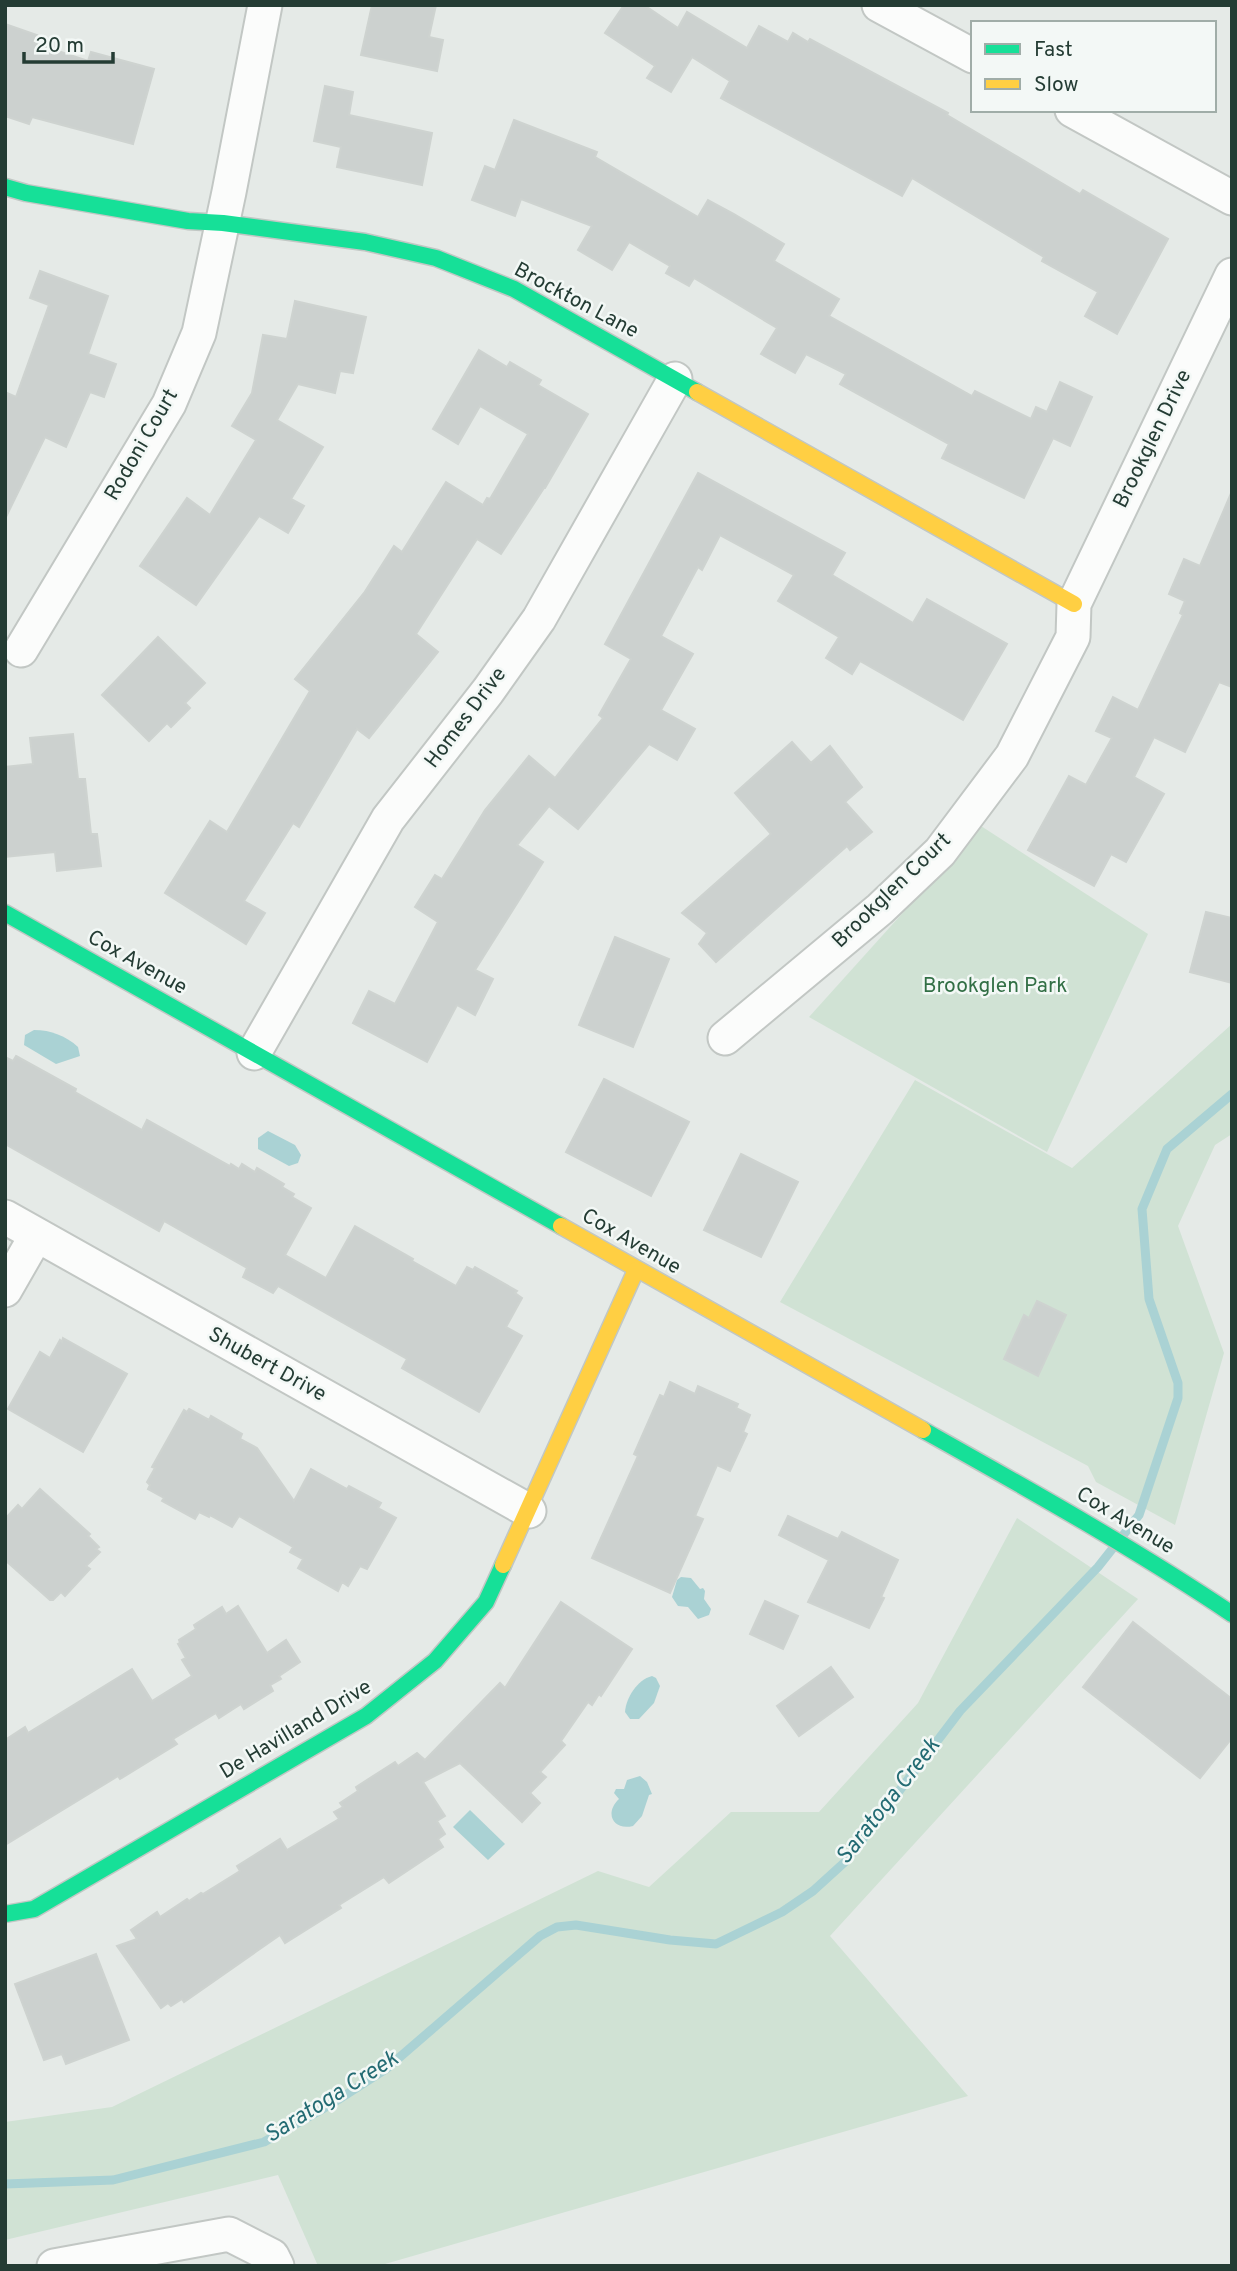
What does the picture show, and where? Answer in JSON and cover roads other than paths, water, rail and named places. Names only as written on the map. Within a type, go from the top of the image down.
[{"type":"street","name":"Rodoni Court","points":[[21,650],[169,404],[199,333],[265,5]]},
{"type":"street","points":[[879,5],[971,55]]},
{"type":"street","points":[[1076,112],[1232,198]]},
{"type":"street","name":"Brockton Lane","points":[[5,187],[188,221],[223,223],[365,242],[436,258],[514,289],[1074,604]]},
{"type":"street","name":"Brookglen Drive","points":[[1074,604],[1232,275]]},
{"type":"street","name":"Homes Drive","points":[[254,1053],[388,819],[488,691],[540,618],[675,379]]},
{"type":"street","name":"Brookglen Court","points":[[725,1038],[880,909],[940,852],[1012,756],[1073,637],[1074,604]]},
{"type":"street","name":"Cox Avenue","points":[[5,913],[1081,1519],[1140,1553],[1232,1614]]},
{"type":"street","name":"Shubert Drive","points":[[5,1217],[529,1511]]},
{"type":"street","points":[[5,1290],[36,1236]]},
{"type":"street","name":"De Havilland Drive","points":[[5,1914],[34,1909],[366,1716],[435,1661],[486,1602],[636,1270]]},
{"type":"street","points":[[54,2266],[229,2234],[272,2256],[277,2266]]},
{"type":"water","points":[[34,1030],[58,1034],[78,1047],[80,1056],[56,1064],[24,1045],[25,1035]]},
{"type":"water","points":[[268,1131],[295,1145],[301,1155],[298,1163],[289,1166],[258,1149],[258,1138]]},
{"type":"water","points":[[681,1577],[691,1578],[700,1589],[703,1588],[704,1599],[711,1609],[709,1615],[698,1619],[688,1607],[678,1606],[672,1597],[677,1580]]},
{"type":"water","points":[[652,1676],[660,1686],[654,1703],[639,1719],[630,1719],[625,1712],[630,1696],[637,1685]]},
{"type":"water","points":[[640,1776],[647,1782],[652,1794],[649,1795],[642,1816],[633,1826],[620,1826],[613,1820],[612,1815],[614,1804],[619,1799],[614,1793],[616,1789],[624,1789],[627,1780]]},
{"type":"water","points":[[470,1810],[505,1844],[488,1860],[453,1827]]},
{"type":"waterway","name":"Saratoga Creek","points":[[1124,1534],[1139,1515],[1178,1398],[1178,1383],[1149,1299],[1142,1209],[1167,1149],[1232,1094]]},
{"type":"waterway","name":"Saratoga Creek","points":[[5,2184],[113,2180],[264,2142],[386,2069],[540,1936],[557,1927],[576,1925],[670,1940],[716,1944],[782,1912],[813,1891],[846,1861],[960,1711],[1113,1548]]},
{"type":"park label","name":"Brookglen Park","points":[[995,986]]}]
